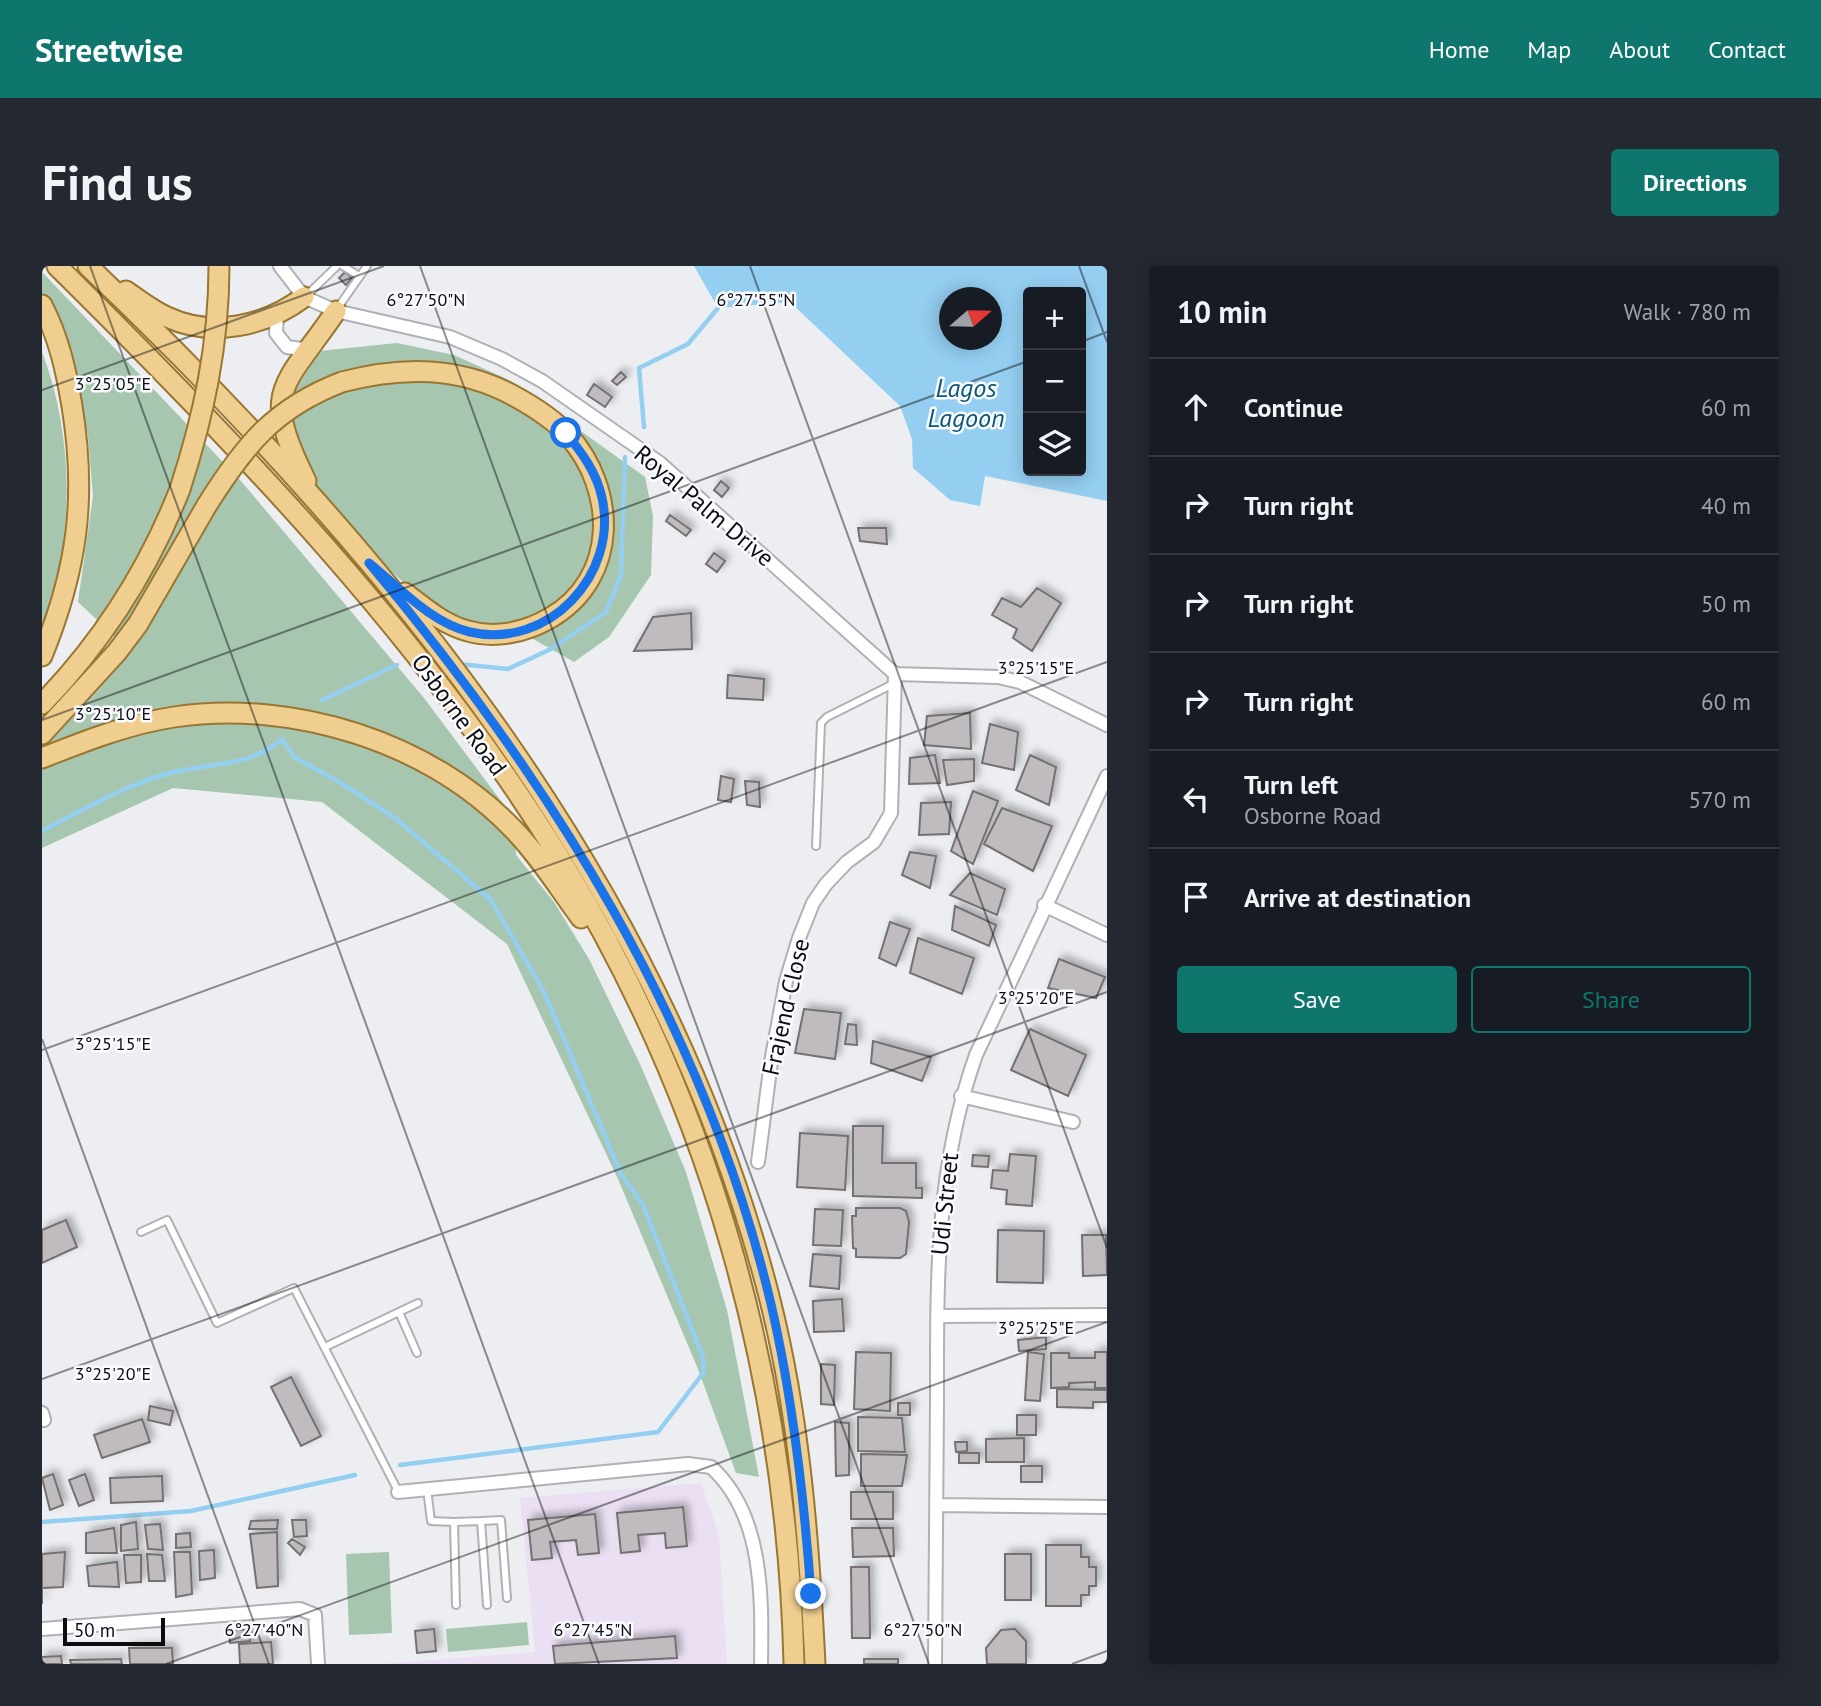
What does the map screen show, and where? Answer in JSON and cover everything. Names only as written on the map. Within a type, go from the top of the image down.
[{"type":"main road","name":"Osborne Road","points":[[57,266],[271,486],[405,643],[522,802],[558,856],[612,949],[640,1006],[693,1130],[741,1272],[779,1461],[794,1664]]},
{"type":"main road","points":[[42,704],[99,640],[132,588],[168,520],[205,406],[215,351],[219,266]]},
{"type":"main road","name":"Osborne Road","points":[[91,269],[261,441],[369,563],[485,709],[582,854],[639,957],[687,1060],[754,1242],[781,1354],[804,1502],[815,1664]]},
{"type":"main road","points":[[91,269],[167,317],[193,326],[236,326],[277,315],[304,297]]},
{"type":"main road","points":[[42,305],[67,367],[79,453],[80,503],[69,576],[42,656]]},
{"type":"main road","points":[[318,504],[289,445],[279,412],[286,382],[336,311]]},
{"type":"main road","points":[[42,734],[117,652],[138,624],[207,505],[247,445],[288,407],[313,393],[342,382],[391,371],[420,369],[449,372],[501,389],[524,402],[566,433],[593,471],[602,498],[603,539],[598,564],[574,601],[536,626],[492,634],[470,632],[449,624],[369,563]]},
{"type":"main road","points":[[44,757],[103,734],[175,717],[258,715],[329,725],[394,748],[458,783],[487,804],[541,860],[580,917],[612,949]]},
{"type":"street","points":[[280,266],[304,297],[336,311]]},
{"type":"street","name":"Royal Palm Drive","points":[[336,311],[450,337],[502,359],[542,381],[668,471],[895,678]]},
{"type":"street","points":[[277,315],[276,333],[287,347],[302,349],[314,344]]},
{"type":"street","points":[[895,678],[978,675],[1009,680],[1107,725]]},
{"type":"street","name":"Frajend Close","points":[[758,1162],[771,1062],[786,981],[813,903],[826,884],[847,862],[874,842],[891,813],[895,678]]},
{"type":"street","name":"Udi Street","points":[[935,1664],[937,1316],[940,1210],[946,1164],[961,1097],[976,1055],[1044,905],[1107,776]]},
{"type":"street","points":[[1044,905],[1107,934]]},
{"type":"street","points":[[961,1097],[1073,1122]]},
{"type":"street","points":[[937,1316],[1107,1315]]},
{"type":"street","points":[[398,1492],[688,1464],[711,1467],[732,1491],[752,1537],[756,1556],[761,1664]]},
{"type":"street","points":[[937,1505],[1107,1507]]},
{"type":"street","points":[[42,1629],[300,1609],[315,1615],[318,1664]]},
{"type":"lane","points":[[304,297],[337,266]]},
{"type":"lane","points":[[343,266],[359,276]]},
{"type":"lane","points":[[336,311],[367,266]]},
{"type":"lane","points":[[816,846],[821,723],[895,678]]},
{"type":"lane","points":[[141,1232],[167,1220],[217,1323],[294,1288],[398,1492]]},
{"type":"lane","points":[[325,1347],[418,1303]]},
{"type":"lane","points":[[399,1312],[417,1353]]},
{"type":"lane","points":[[427,1489],[431,1521],[501,1520],[507,1598]]},
{"type":"lane","points":[[481,1521],[487,1605]]},
{"type":"lane","points":[[454,1522],[456,1605]]},
{"type":"shaded area","points":[[701,1483],[719,1535],[727,1664],[381,1664],[535,1652],[520,1498]]},
{"type":"green space","points":[[42,272],[241,481],[424,698],[513,817],[516,855],[554,902],[589,959],[640,1064],[686,1172],[727,1310],[759,1477],[736,1473],[698,1369],[618,1179],[507,944],[322,802],[173,788],[42,848],[42,750],[130,651],[78,602],[93,496],[88,436],[73,367],[42,295]]},
{"type":"green space","points":[[397,343],[454,355],[511,381],[645,477],[653,516],[651,575],[609,637],[574,662],[508,625],[470,626],[433,609],[383,564],[318,487],[274,421],[319,351]]},
{"type":"green space","points":[[42,352],[62,426],[67,479],[61,556],[42,629]]},
{"type":"green space","points":[[389,1552],[392,1633],[349,1635],[346,1554]]},
{"type":"green space","points":[[527,1622],[529,1645],[448,1652],[446,1629]]},
{"type":"water","name":"Lagos Lagoon","points":[[694,266],[1107,266],[1107,501],[985,476],[980,506],[950,500],[913,468],[912,439],[900,406],[790,302],[718,308]]},
{"type":"building","points":[[345,272],[352,278],[346,285],[339,278]]},
{"type":"building","points":[[621,372],[626,377],[617,385],[612,381]]},
{"type":"building","points":[[594,384],[612,397],[605,407],[587,395]]},
{"type":"building","points":[[721,481],[729,488],[722,497],[714,490]]},
{"type":"building","points":[[670,515],[691,530],[686,536],[666,521]]},
{"type":"building","points":[[858,528],[886,528],[887,544],[860,541]]},
{"type":"building","points":[[714,553],[725,561],[717,572],[706,564]]},
{"type":"building","points":[[1037,588],[1061,603],[1032,651],[1013,638],[1017,629],[992,615],[1002,598],[1021,607]]},
{"type":"building","points":[[691,613],[692,649],[634,651],[653,617]]},
{"type":"building","points":[[728,675],[764,679],[763,700],[727,698]]},
{"type":"building","points":[[970,713],[971,749],[924,745],[927,716]]},
{"type":"building","points":[[990,724],[1018,732],[1014,770],[982,763]]},
{"type":"building","points":[[935,755],[940,783],[909,784],[910,758]]},
{"type":"building","points":[[1030,755],[1056,767],[1049,805],[1016,790]]},
{"type":"building","points":[[974,759],[974,781],[947,785],[943,760]]},
{"type":"building","points":[[721,776],[734,779],[731,802],[718,800]]},
{"type":"building","points":[[745,781],[759,782],[760,807],[747,805]]},
{"type":"building","points":[[973,791],[998,801],[973,864],[951,851]]},
{"type":"building","points":[[951,802],[949,834],[919,835],[921,803]]},
{"type":"building","points":[[1002,808],[1052,826],[1033,871],[984,844]]},
{"type":"building","points":[[910,852],[936,856],[930,888],[902,875]]},
{"type":"building","points":[[970,873],[1005,889],[997,915],[950,895]]},
{"type":"building","points":[[955,906],[996,925],[989,946],[952,930]]},
{"type":"building","points":[[890,922],[910,929],[896,966],[879,958]]},
{"type":"building","points":[[918,938],[974,958],[962,994],[910,973]]},
{"type":"building","points":[[1059,959],[1105,977],[1096,998],[1048,988]]},
{"type":"building","points":[[804,1009],[841,1013],[835,1059],[795,1053]]},
{"type":"building","points":[[848,1024],[856,1025],[857,1045],[845,1044]]},
{"type":"building","points":[[1030,1029],[1086,1055],[1068,1096],[1011,1070]]},
{"type":"building","points":[[873,1041],[931,1057],[922,1081],[871,1063]]},
{"type":"building","points":[[853,1126],[883,1126],[882,1163],[916,1163],[916,1188],[922,1188],[922,1198],[853,1196]]},
{"type":"building","points":[[800,1133],[848,1136],[845,1190],[797,1187]]},
{"type":"building","points":[[1010,1154],[1036,1156],[1032,1206],[1006,1204],[1007,1190],[991,1188],[993,1170],[1008,1171]]},
{"type":"building","points":[[973,1155],[989,1156],[988,1167],[972,1166]]},
{"type":"building","points":[[856,1208],[900,1208],[906,1211],[909,1222],[906,1254],[900,1258],[856,1257],[856,1249],[853,1248],[852,1216],[856,1216]]},
{"type":"building","points":[[815,1209],[843,1210],[841,1246],[813,1245]]},
{"type":"building","points":[[66,1220],[77,1247],[42,1263],[42,1230]]},
{"type":"building","points":[[998,1230],[1044,1231],[1043,1283],[997,1282]]},
{"type":"building","points":[[1082,1235],[1106,1235],[1107,1275],[1083,1276]]},
{"type":"building","points":[[813,1254],[841,1256],[839,1289],[810,1286]]},
{"type":"building","points":[[842,1299],[844,1331],[814,1332],[813,1301]]},
{"type":"building","points":[[1046,1337],[1046,1349],[1019,1351],[1018,1340]]},
{"type":"building","points":[[856,1352],[891,1353],[890,1411],[854,1409]]},
{"type":"building","points":[[1028,1352],[1044,1354],[1040,1401],[1025,1400]]},
{"type":"building","points":[[1095,1352],[1107,1352],[1107,1388],[1095,1388],[1095,1382],[1069,1383],[1069,1387],[1051,1388],[1051,1353],[1069,1353],[1069,1358],[1095,1358]]},
{"type":"building","points":[[821,1364],[835,1365],[834,1405],[821,1404]]},
{"type":"building","points":[[291,1377],[321,1436],[301,1446],[271,1387]]},
{"type":"building","points":[[1057,1389],[1107,1390],[1107,1402],[1093,1402],[1093,1408],[1057,1407]]},
{"type":"building","points":[[898,1403],[910,1403],[910,1415],[898,1415]]},
{"type":"building","points":[[150,1406],[173,1411],[170,1425],[148,1420]]},
{"type":"building","points":[[1017,1415],[1036,1415],[1036,1435],[1017,1435]]},
{"type":"building","points":[[858,1417],[902,1418],[905,1452],[858,1451]]},
{"type":"building","points":[[142,1419],[150,1442],[102,1458],[94,1435]]},
{"type":"building","points":[[835,1422],[849,1423],[849,1475],[836,1476]]},
{"type":"building","points":[[1024,1438],[1024,1462],[986,1462],[986,1439]]},
{"type":"building","points":[[955,1442],[967,1442],[967,1451],[956,1452]]},
{"type":"building","points":[[959,1453],[979,1453],[979,1463],[959,1463]]},
{"type":"building","points":[[861,1454],[907,1455],[902,1486],[861,1486]]},
{"type":"building","points":[[1021,1466],[1042,1466],[1042,1482],[1021,1482]]},
{"type":"building","points":[[53,1474],[63,1505],[50,1510],[42,1478]]},
{"type":"building","points":[[85,1474],[94,1500],[79,1506],[69,1480]]},
{"type":"building","points":[[162,1476],[163,1501],[111,1503],[110,1478]]},
{"type":"building","points":[[851,1492],[893,1492],[893,1519],[851,1519]]},
{"type":"building","points":[[683,1507],[687,1546],[666,1548],[665,1533],[638,1535],[640,1551],[621,1553],[617,1513]]},
{"type":"building","points":[[595,1514],[599,1553],[578,1555],[576,1540],[550,1542],[552,1558],[532,1560],[528,1520]]},
{"type":"building","points":[[278,1520],[277,1529],[249,1529],[251,1521]]},
{"type":"building","points":[[292,1520],[306,1520],[307,1536],[294,1537]]},
{"type":"building","points":[[136,1522],[138,1549],[121,1551],[121,1525]]},
{"type":"building","points":[[160,1524],[163,1550],[148,1549],[145,1525]]},
{"type":"building","points":[[114,1528],[117,1553],[86,1553],[86,1533]]},
{"type":"building","points":[[852,1528],[893,1528],[894,1556],[853,1557]]},
{"type":"building","points":[[277,1532],[278,1586],[257,1588],[250,1534]]},
{"type":"building","points":[[190,1533],[191,1547],[176,1548],[176,1534]]},
{"type":"building","points":[[292,1539],[305,1547],[300,1555],[288,1543]]},
{"type":"building","points":[[1046,1545],[1081,1545],[1081,1557],[1089,1557],[1089,1567],[1096,1567],[1096,1586],[1089,1586],[1089,1595],[1081,1595],[1081,1606],[1046,1606]]},
{"type":"building","points":[[214,1550],[215,1578],[200,1580],[199,1551]]},
{"type":"building","points":[[65,1552],[63,1587],[42,1588],[42,1554]]},
{"type":"building","points":[[174,1552],[190,1552],[192,1594],[176,1597]]},
{"type":"building","points":[[147,1554],[162,1555],[165,1581],[149,1581]]},
{"type":"building","points":[[1005,1554],[1031,1554],[1031,1600],[1005,1600]]},
{"type":"building","points":[[124,1555],[141,1555],[141,1582],[126,1583]]},
{"type":"building","points":[[117,1562],[119,1587],[89,1586],[87,1566]]},
{"type":"building","points":[[851,1567],[869,1567],[870,1638],[852,1638]]},
{"type":"building","points":[[249,1629],[250,1641],[230,1643],[229,1631]]},
{"type":"building","points":[[434,1629],[436,1651],[417,1653],[415,1631]]},
{"type":"building","points":[[1015,1629],[1026,1641],[1026,1664],[987,1664],[986,1648],[1001,1630]]},
{"type":"building","points":[[675,1636],[677,1658],[555,1664],[553,1646]]},
{"type":"building","points":[[271,1642],[273,1664],[240,1664],[239,1644]]},
{"type":"building","points":[[129,1648],[172,1648],[173,1664],[130,1664]]},
{"type":"building","points":[[61,1656],[62,1664],[42,1664],[42,1657]]},
{"type":"building","points":[[121,1659],[122,1664],[71,1664],[70,1660]]},
{"type":"building","points":[[864,1659],[898,1659],[898,1664],[864,1664]]},
{"type":"waterway","points":[[644,427],[639,368],[688,344],[718,308]]},
{"type":"waterway","points":[[459,664],[508,669],[551,649],[606,612],[621,575],[625,457]]},
{"type":"waterway","points":[[322,700],[397,665]]},
{"type":"waterway","points":[[42,831],[137,784],[170,773],[229,763],[257,755],[282,739],[294,757],[395,818],[491,900],[544,992],[621,1174],[643,1205],[703,1357],[704,1372],[658,1432],[400,1465]]},
{"type":"waterway","points":[[42,1522],[191,1511],[355,1475]]},
{"type":"route","points":[[566,433],[593,471],[602,498],[603,539],[598,564],[587,584],[574,601],[557,614],[536,626],[515,632],[470,632],[429,612],[369,563],[485,709],[582,854],[639,957],[687,1060],[735,1185],[770,1301],[798,1453],[811,1594]]}]
